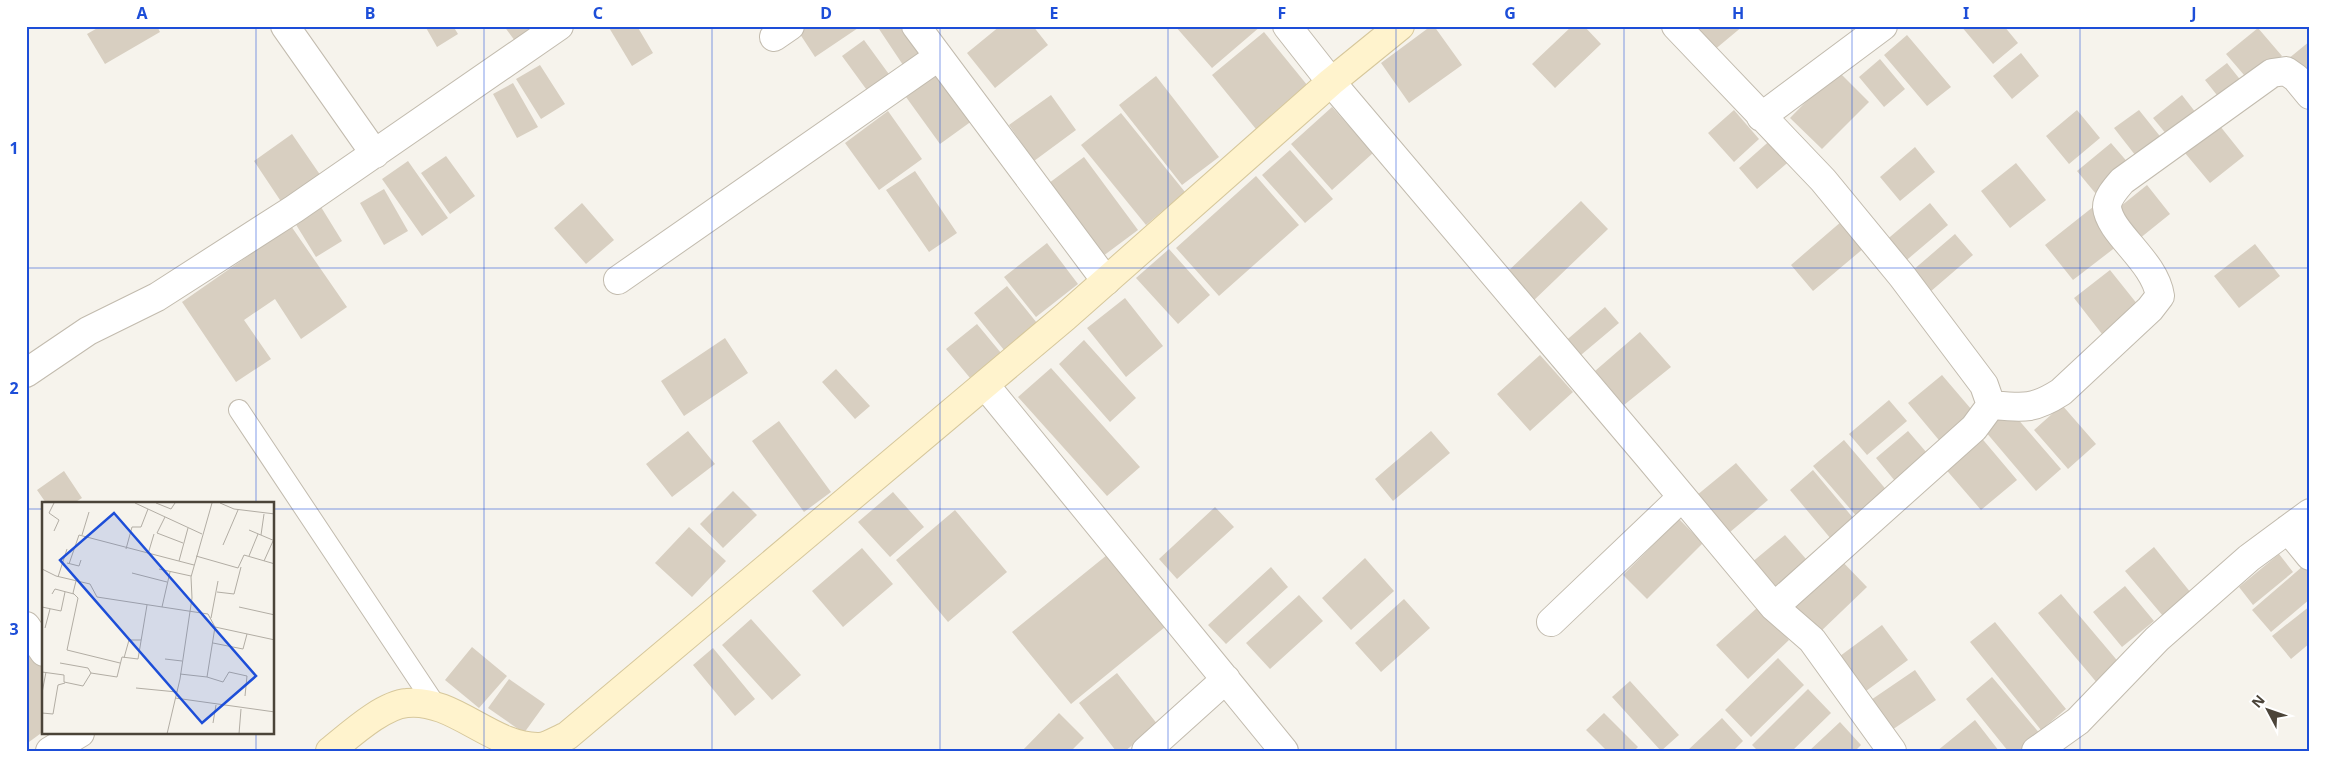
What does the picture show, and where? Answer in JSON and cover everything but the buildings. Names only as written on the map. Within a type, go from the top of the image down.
[{"type":"street","points":[[285,26],[375,154]]},
{"type":"street","points":[[26,373],[88,331],[157,297],[294,209],[559,26]]},
{"type":"street","points":[[916,26],[1106,281]]},
{"type":"street","points":[[1287,26],[1331,82],[1774,607],[1812,640],[1892,751]]},
{"type":"street","points":[[330,751],[375,715],[406,702],[436,706],[512,743],[540,747],[567,736],[985,385],[1331,82],[1400,26]]},
{"type":"street","points":[[1676,26],[1823,180],[1896,269],[1984,385],[1991,406]]},
{"type":"street","points":[[1761,117],[1883,26]]},
{"type":"street","points":[[618,280],[938,56]]},
{"type":"street","points":[[1991,406],[2029,408],[2045,403],[2061,392],[2150,309],[2160,296],[2150,268],[2113,223],[2107,207],[2111,195],[2122,181],[2272,73],[2286,71],[2296,78],[2310,95]]},
{"type":"street","points":[[985,385],[1284,751]]},
{"type":"street","points":[[1774,607],[1974,428],[1991,406]]},
{"type":"street","points":[[1551,622],[1682,497]]},
{"type":"street","points":[[2036,751],[2078,722],[2157,639],[2249,558],[2310,513]]},
{"type":"street","points":[[2288,529],[2310,556]]},
{"type":"street","points":[[26,626],[42,649]]},
{"type":"street","points":[[1146,751],[1226,679]]},
{"type":"street","points":[[50,751],[78,734]]},
{"type":"lane","points":[[239,410],[436,706]]}]
